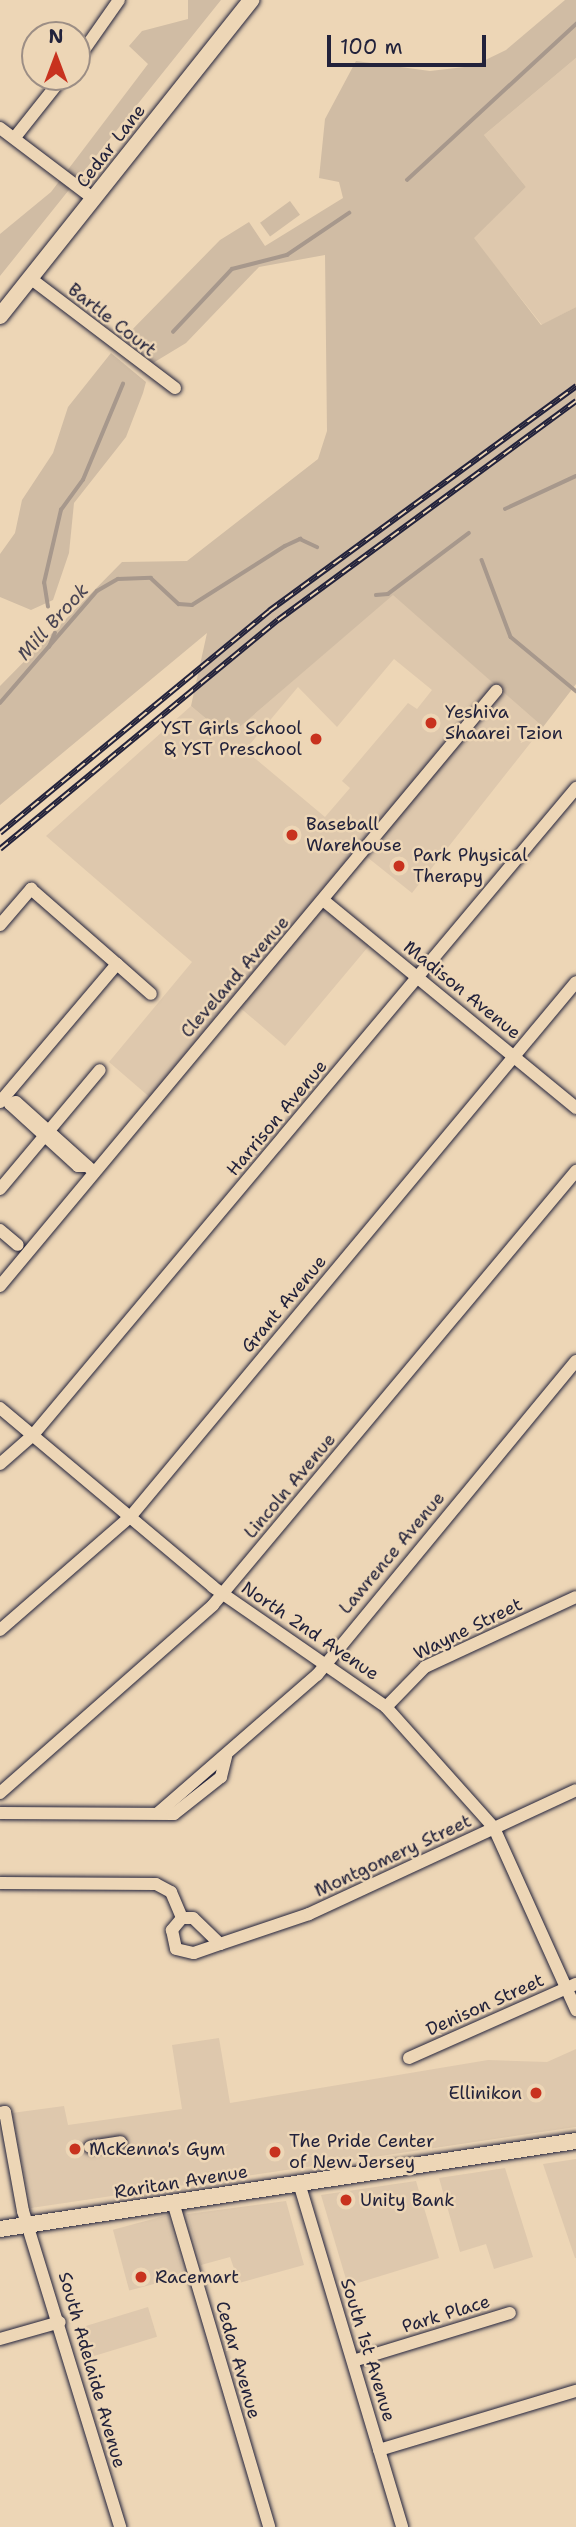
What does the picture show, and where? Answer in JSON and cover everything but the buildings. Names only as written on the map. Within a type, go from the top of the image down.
[{"type":"main road","name":"Cedar Lane","points":[[0,316],[251,0]]},
{"type":"main road","name":"Raritan Avenue","points":[[0,2229],[576,2141]]},
{"type":"street","points":[[91,40],[118,0]]},
{"type":"street","points":[[16,136],[52,91]]},
{"type":"street","points":[[0,128],[16,136],[94,199]]},
{"type":"street","name":"Bartle Court","points":[[30,278],[175,388]]},
{"type":"street","name":"Cleveland Avenue","points":[[0,1286],[90,1169],[323,900],[496,691]]},
{"type":"street","name":"Harrison Avenue","points":[[0,1464],[33,1435],[576,788]]},
{"type":"street","points":[[0,925],[30,889],[151,994]]},
{"type":"street","name":"Madison Avenue","points":[[323,900],[419,976],[576,1108]]},
{"type":"street","points":[[4,1102],[117,964]]},
{"type":"street","name":"Grant Avenue","points":[[0,1630],[131,1516],[576,982]]},
{"type":"street","points":[[0,1189],[100,1070]]},
{"type":"street","points":[[4,1102],[16,1102],[47,1134],[90,1169]]},
{"type":"street","name":"Lincoln Avenue","points":[[0,1793],[223,1594],[576,1171]]},
{"type":"street","points":[[0,1230],[18,1245]]},
{"type":"street","name":"Lawrence Avenue","points":[[0,1813],[158,1812],[189,1808],[221,1777],[226,1757],[326,1663],[576,1361]]},
{"type":"street","name":"North 2nd Avenue","points":[[0,1408],[223,1594],[386,1707],[494,1828],[571,1986],[576,2010]]},
{"type":"street","name":"Wayne Street","points":[[386,1707],[425,1667],[576,1597]]},
{"type":"street","name":"Montgomery Street","points":[[182,1918],[171,1936],[181,1952],[220,1944],[337,1903],[576,1790]]},
{"type":"street","points":[[0,1883],[156,1884],[170,1892],[182,1918],[199,1920],[220,1944]]},
{"type":"street","name":"Denison Street","points":[[409,2058],[571,1986]]},
{"type":"street","name":"South Adelaide Avenue","points":[[0,2113],[5,2112],[29,2224],[120,2527]]},
{"type":"street","points":[[90,2147],[121,2142]]},
{"type":"street","name":"South 1st Avenue","points":[[299,2183],[402,2527]]},
{"type":"street","name":"Cedar Avenue","points":[[173,2202],[270,2527]]},
{"type":"street","name":"Park Place","points":[[353,2361],[510,2313]]},
{"type":"street","points":[[0,2339],[60,2322]]},
{"type":"street","points":[[379,2450],[576,2391]]},
{"type":"shaded area","points":[[188,0],[221,0],[0,276],[0,234],[51,192],[148,64],[129,46],[142,31],[188,19]]},
{"type":"shaded area","points":[[565,0],[576,0],[576,58],[484,135],[526,187],[474,238],[541,325],[576,307],[576,684],[543,727],[393,595],[228,737],[191,706],[207,633],[0,805],[0,686],[122,562],[187,561],[318,459],[327,431],[325,255],[259,267],[186,343],[153,363],[123,339],[220,240],[249,222],[265,246],[343,198],[339,182],[319,178],[325,119],[356,61],[430,71],[473,66],[506,50]]},
{"type":"shaded area","points":[[576,58],[576,307],[542,325],[473,238],[526,187],[484,135]]},
{"type":"shaded area","points":[[290,201],[300,215],[270,237],[260,223]]},
{"type":"shaded area","points":[[111,353],[146,382],[143,393],[126,437],[74,503],[69,553],[53,600],[31,610],[0,597],[0,554],[15,533],[22,500],[53,453],[68,407]]},
{"type":"shaded area","points":[[393,594],[543,727],[412,893],[367,857],[329,902],[373,941],[285,1046],[238,1006],[153,1100],[109,1062],[192,962],[46,836],[191,706],[228,737]],"holes":[[[394,659],[432,690],[417,709],[408,703],[342,781],[350,788],[325,817],[245,750],[298,687],[337,727]]]},
{"type":"shaded area","points":[[219,2038],[230,2103],[488,2060],[547,2062],[576,2049],[576,2127],[31,2208],[12,2113],[64,2106],[68,2125],[182,2109],[172,2045]]},
{"type":"shaded area","points":[[576,2159],[576,2258],[575,2258],[543,2164]]},
{"type":"shaded area","points":[[505,2168],[533,2257],[494,2269],[486,2244],[460,2252],[439,2178]]},
{"type":"shaded area","points":[[416,2181],[439,2258],[348,2286],[321,2195]]},
{"type":"shaded area","points":[[286,2201],[304,2265],[239,2283],[230,2257],[201,2265],[187,2214]]},
{"type":"shaded area","points":[[168,2215],[184,2276],[129,2291],[113,2230]]},
{"type":"shaded area","points":[[148,2307],[157,2337],[83,2359],[74,2330]]},
{"type":"waterway","points":[[407,180],[576,24]]},
{"type":"waterway","points":[[173,332],[232,269],[287,255],[349,213]]},
{"type":"waterway","points":[[48,607],[44,583],[61,510],[83,480],[123,384]]},
{"type":"waterway","points":[[505,509],[576,476]]},
{"type":"waterway","name":"Mill Brook","points":[[376,595],[388,594],[469,533]]},
{"type":"waterway","name":"Mill Brook","points":[[0,703],[97,591],[118,579],[151,578],[179,604],[192,605],[300,539],[317,547]]},
{"type":"waterway","name":"Mill Brook","points":[[482,560],[511,637],[576,691]]},
{"type":"waterway","name":"Mill Brook","points":[[49,647],[55,633]]},
{"type":"railway","points":[[0,833],[269,611],[576,386]]},
{"type":"railway","points":[[0,849],[278,620],[576,401]]},
{"type":"place","name":"Yeshiva Shaarei Tzion","points":[[431,723]]},
{"type":"place","name":"YST Girls School & YST Preschool","points":[[316,739]]},
{"type":"place","name":"Baseball Warehouse","points":[[292,835]]},
{"type":"place","name":"Park Physical Therapy","points":[[399,866]]},
{"type":"place","name":"Ellinikon","points":[[536,2093]]},
{"type":"place","name":"McKenna's Gym","points":[[75,2149]]},
{"type":"place","name":"The Pride Center of New Jersey","points":[[275,2152]]},
{"type":"place","name":"Unity Bank","points":[[346,2200]]},
{"type":"place","name":"Racemart","points":[[141,2277]]}]
